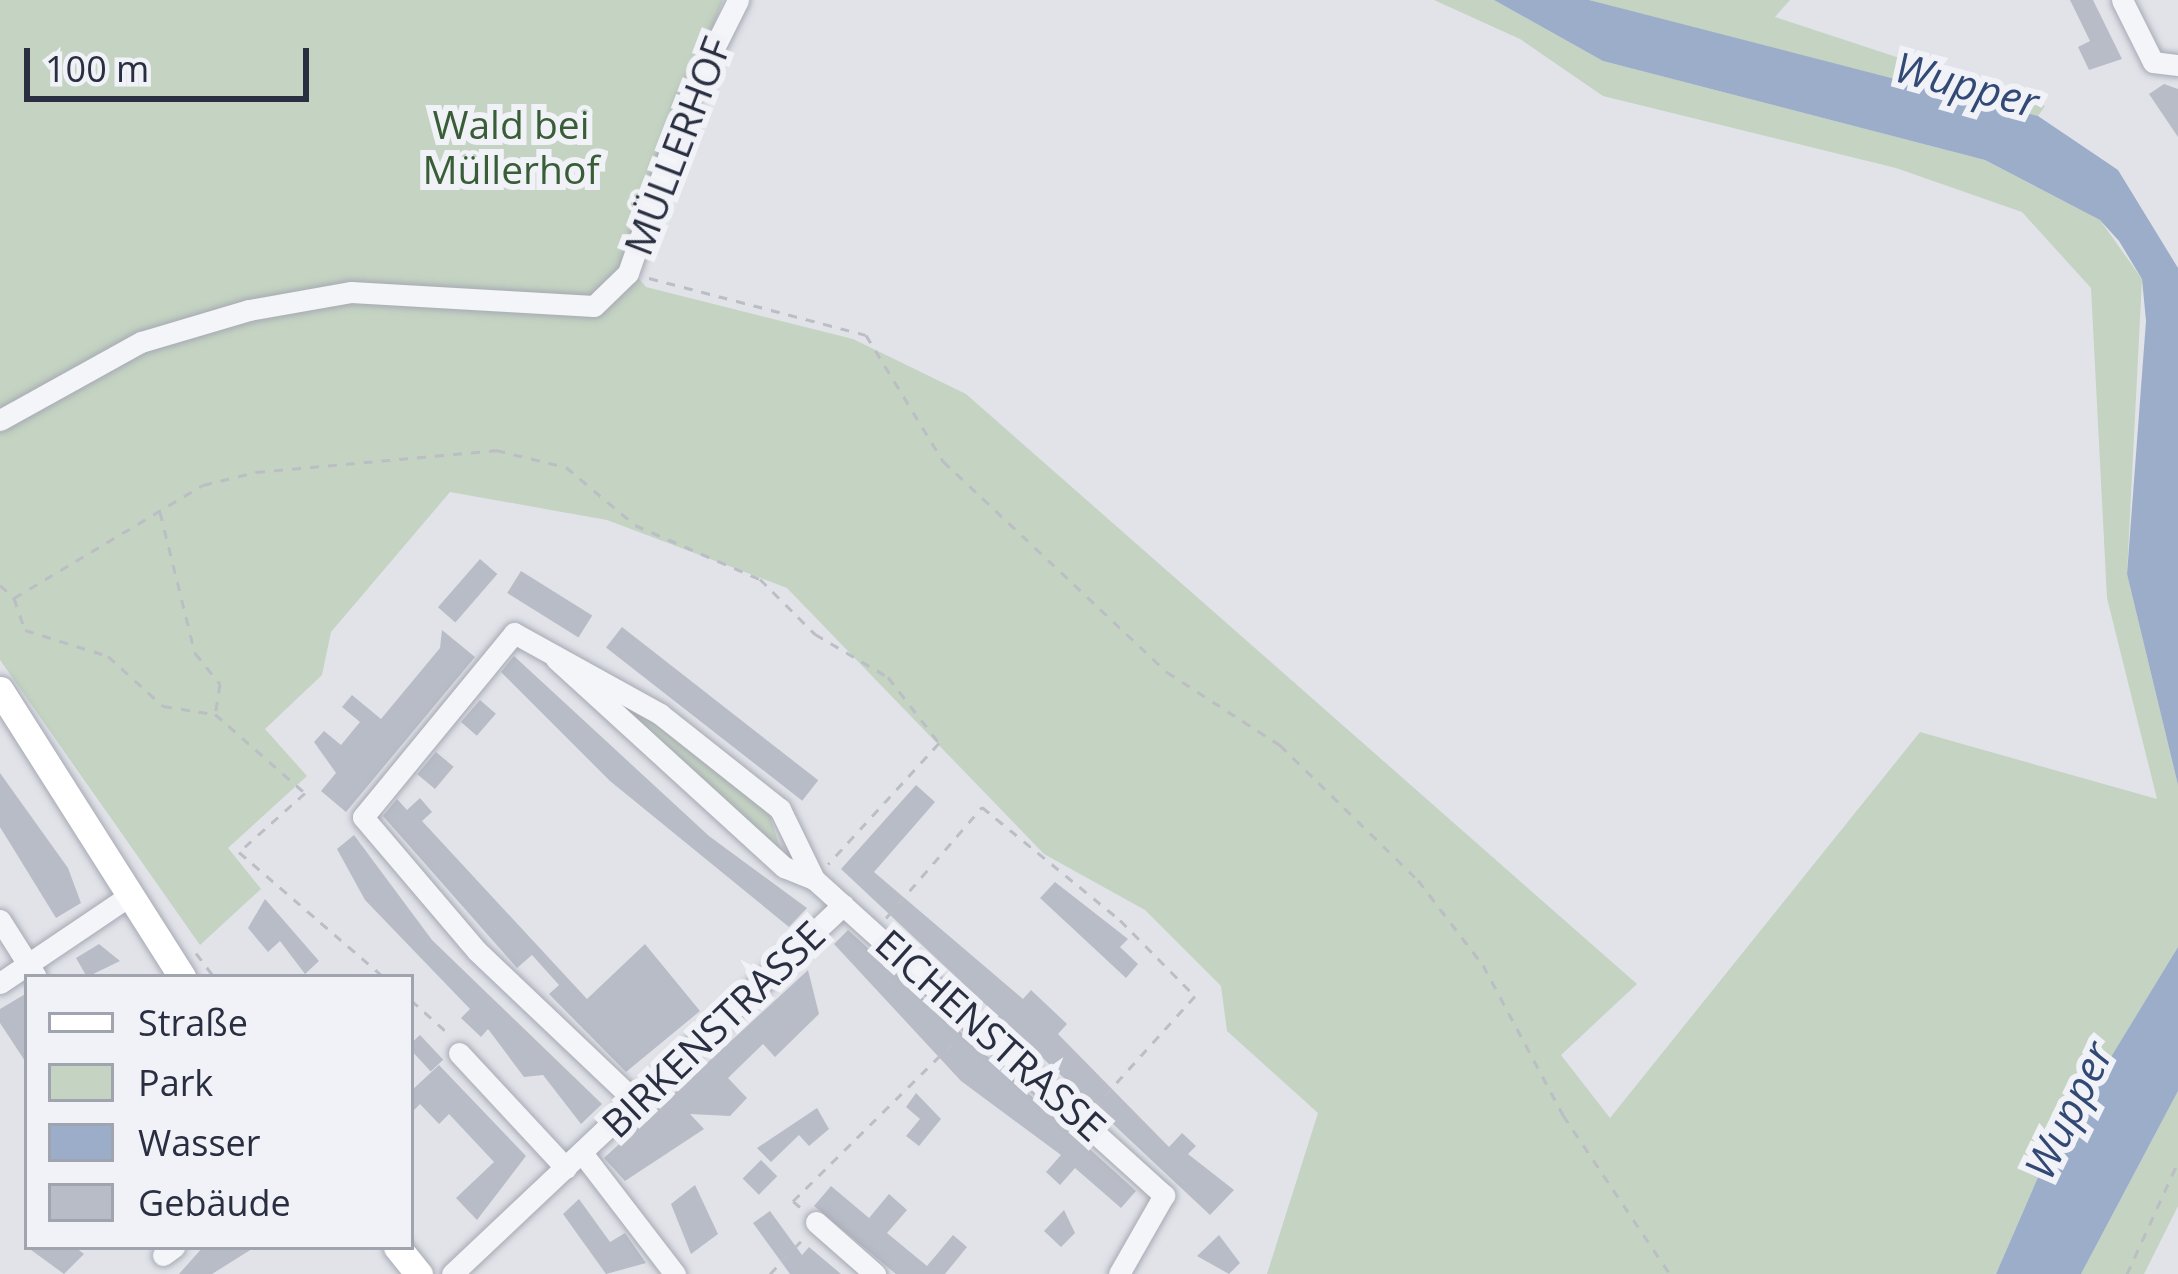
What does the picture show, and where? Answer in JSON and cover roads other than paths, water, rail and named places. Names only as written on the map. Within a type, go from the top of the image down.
[{"type":"main road","points":[[0,690],[180,974]]},
{"type":"main road","points":[[399,1250],[419,1274]]},
{"type":"street","name":"MÜLLERHOF","points":[[0,420],[141,342],[249,310],[351,292],[587,309],[628,273],[688,100],[738,0]]},
{"type":"street","points":[[2122,0],[2153,62],[2178,65]]},
{"type":"street","name":"EICHENSTRASSE","points":[[635,1101],[477,951],[363,818],[514,634],[542,642],[660,714],[780,809],[814,878],[876,929],[1164,1195],[1119,1274]]},
{"type":"street","name":"EICHENSTRASSE","points":[[542,642],[784,867],[814,878]]},
{"type":"street","points":[[0,983],[32,970],[129,896]]},
{"type":"street","name":"BIRKENSTRASSE","points":[[452,1274],[843,905]]},
{"type":"street","points":[[0,920],[32,970]]},
{"type":"street","name":"BIRKENSTRASSE","points":[[459,1053],[574,1160],[675,1274]]},
{"type":"street","points":[[816,1222],[875,1274]]},
{"type":"water","points":[[1494,0],[1589,0],[2038,116],[2118,170],[2178,268],[2178,785],[2127,574],[2146,321],[2142,279],[2119,241],[2100,220],[1985,160],[1603,61]]},
{"type":"water","points":[[2178,947],[2178,1091],[2081,1274],[1996,1274],[2039,1175]]},
{"type":"water label","name":"Wupper","points":[[1967,84]]},
{"type":"water label","name":"Wupper","points":[[2068,1110]]},
{"type":"park label","name":"Wald bei Müllerhof","points":[[511,148]]}]
